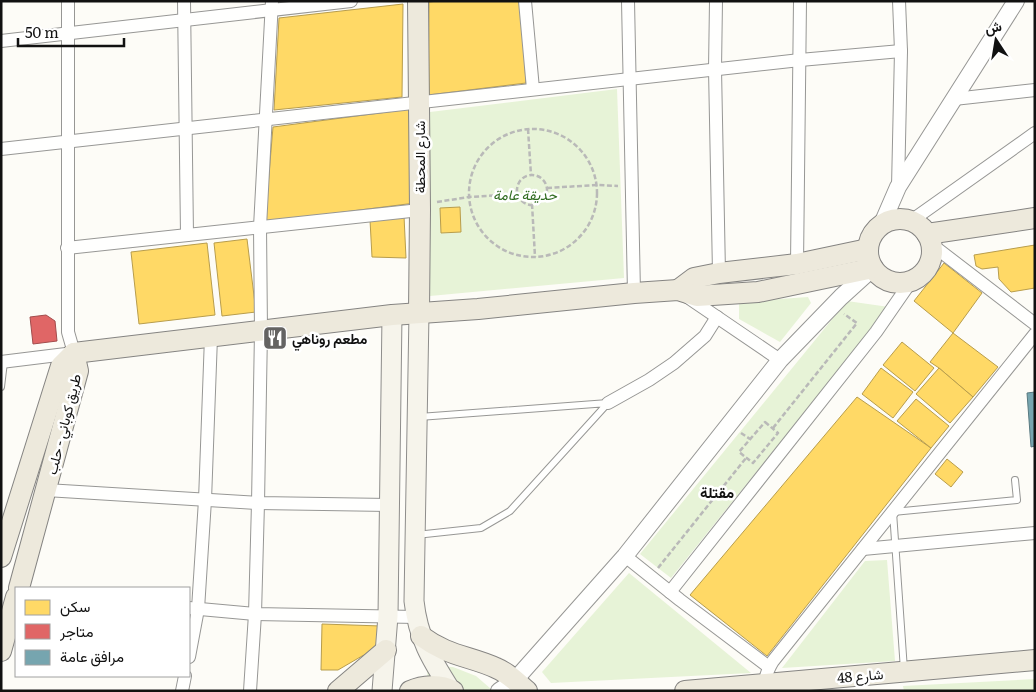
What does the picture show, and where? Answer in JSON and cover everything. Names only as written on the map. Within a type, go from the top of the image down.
[{"type":"main road","name":"شارع المحطة","points":[[418,1],[419,313]]},
{"type":"main road","points":[[929,239],[1035,218]]},
{"type":"main road","points":[[891,220],[911,221],[920,226],[929,239],[932,255],[922,274],[902,283],[891,281],[881,276],[871,259],[870,239],[882,224],[891,220]]},
{"type":"main road","points":[[678,290],[694,278],[719,273],[797,264],[871,259]]},
{"type":"main road","points":[[74,353],[392,315],[478,309],[634,293],[678,290],[697,296],[758,292],[871,259]]},
{"type":"main road","points":[[419,313],[414,601],[418,627],[429,654],[452,690]]},
{"type":"main road","points":[[382,691],[388,616],[392,315]]},
{"type":"main road","name":"طريق كوباني - حلب","points":[[19,587],[78,371],[74,353]]},
{"type":"main road","name":"طريق كوباني - حلب","points":[[1,557],[60,366],[74,353]]},
{"type":"main road","points":[[1,650],[15,601]]},
{"type":"main road","points":[[418,627],[433,644],[498,668],[513,687]]},
{"type":"main road","points":[[338,691],[386,650]]},
{"type":"main road","name":"48 شارع","points":[[685,691],[766,680],[1035,660]]},
{"type":"main road","points":[[410,691],[433,686],[452,690]]},
{"type":"street","points":[[3,362],[74,353],[68,332],[68,1]]},
{"type":"street","points":[[184,1],[187,235]]},
{"type":"street","points":[[1,40],[184,20],[272,6],[351,1]]},
{"type":"street","points":[[525,1],[534,90]]},
{"type":"street","points":[[628,1],[634,293]]},
{"type":"street","points":[[716,1],[715,69],[719,273]]},
{"type":"street","points":[[797,264],[800,1]]},
{"type":"street","points":[[898,187],[901,51],[899,1]]},
{"type":"street","points":[[882,224],[898,187],[1016,1]]},
{"type":"street","points":[[250,691],[255,614],[258,503],[261,331],[260,227],[272,6]]},
{"type":"street","points":[[1,148],[715,69],[901,51]]},
{"type":"street","points":[[954,99],[1035,90]]},
{"type":"street","points":[[911,221],[1035,133]]},
{"type":"street","points":[[67,248],[420,210]]},
{"type":"street","points":[[929,239],[1035,324]]},
{"type":"street","points":[[513,687],[625,556],[780,360],[833,305],[871,259]]},
{"type":"street","points":[[670,592],[876,332],[912,280]]},
{"type":"street","points":[[678,290],[780,360]]},
{"type":"street","points":[[608,403],[649,380],[674,363],[705,336],[718,318]]},
{"type":"street","points":[[625,556],[670,592],[766,680],[863,550],[1035,334]]},
{"type":"street","points":[[190,645],[205,500],[211,337]]},
{"type":"street","points":[[46,490],[258,503],[389,505]]},
{"type":"street","points":[[863,550],[1035,533]]},
{"type":"street","points":[[193,609],[255,614],[388,616],[418,627]]},
{"type":"street","points":[[182,691],[185,677]]},
{"type":"lane","points":[[1,386],[3,362]]},
{"type":"lane","points":[[418,418],[608,403]]},
{"type":"lane","points":[[415,535],[481,528],[510,511],[608,403]]},
{"type":"lane","points":[[904,671],[894,512],[1016,500],[1015,480]]},
{"type":"path","points":[[528,129],[531,175]]},
{"type":"path","points":[[528,129],[548,130],[566,138],[581,150],[592,166],[597,185],[596,206],[588,226],[574,242],[556,253],[535,257],[516,255],[498,247],[483,234],[473,216],[469,197],[471,178],[479,159],[487,149],[509,134],[528,129]]},
{"type":"path","points":[[531,175],[544,180],[547,188],[546,197],[536,205],[523,202],[517,190],[523,178],[531,175]]},
{"type":"path","points":[[547,188],[597,185],[632,186]]},
{"type":"path","points":[[420,210],[439,201],[518,194]]},
{"type":"path","points":[[532,204],[535,257]]},
{"type":"path","points":[[773,428],[857,323],[833,305]]},
{"type":"path","points":[[765,422],[778,433],[753,463],[746,458],[739,452],[765,422]]},
{"type":"path","points":[[652,577],[746,458]]},
{"type":"green space","name":"حديقة عامة","points":[[617,89],[624,278],[430,296],[430,112]]},
{"type":"green space","points":[[808,297],[811,303],[780,342],[739,319],[739,302]]},
{"type":"green space","points":[[847,301],[889,307],[671,578],[640,554]]},
{"type":"green space","points":[[887,560],[895,661],[782,668],[865,561]]},
{"type":"green space","points":[[629,573],[751,673],[551,683],[542,672]]},
{"type":"green space","points":[[427,666],[453,667],[476,676],[491,689],[482,691],[428,691]]},
{"type":"green space","points":[[1035,679],[1035,691],[904,691],[903,686]]},
{"type":"building: سكن","points":[[521,1],[526,83],[428,95],[429,2]]},
{"type":"building: سكن","points":[[403,4],[402,97],[274,110],[279,18]]},
{"type":"building: سكن","points":[[410,109],[415,203],[265,222],[273,127]]},
{"type":"building: سكن","points":[[460,207],[461,232],[441,233],[440,208]]},
{"type":"building: سكن","points":[[404,216],[406,258],[372,257],[370,220]]},
{"type":"building: سكن","points":[[247,239],[256,312],[222,316],[214,243]]},
{"type":"building: سكن","points":[[207,243],[215,315],[139,324],[131,252]]},
{"type":"building: سكن","points":[[1035,245],[1035,288],[1011,292],[999,279],[998,267],[982,269],[976,266],[974,255]]},
{"type":"building: سكن","points":[[944,263],[982,293],[953,333],[914,301]]},
{"type":"building: سكن","points":[[953,333],[998,367],[973,397],[930,362]]},
{"type":"building: سكن","points":[[902,342],[934,368],[915,391],[883,365]]},
{"type":"building: سكن","points":[[881,368],[913,392],[893,418],[862,394]]},
{"type":"building: سكن","points":[[939,368],[973,397],[950,423],[916,394]]},
{"type":"building: سكن","points":[[857,397],[931,448],[767,656],[690,595]]},
{"type":"building: سكن","points":[[916,399],[949,426],[931,448],[897,421]]},
{"type":"building: سكن","points":[[947,459],[963,472],[951,487],[935,474]]},
{"type":"building: سكن","points":[[322,624],[381,626],[381,648],[362,656],[338,670],[321,670]]},
{"type":"building: متاجر","points":[[46,315],[55,321],[57,341],[33,344],[30,317]]},
{"type":"building: مرافق عامة","points":[[1035,392],[1035,446],[1031,447],[1027,393]]},
{"type":"place","name":"مطعم روناهي","points":[[275,338]]},
{"type":"district","name":"مقتلة","points":[[717,491]]}]
